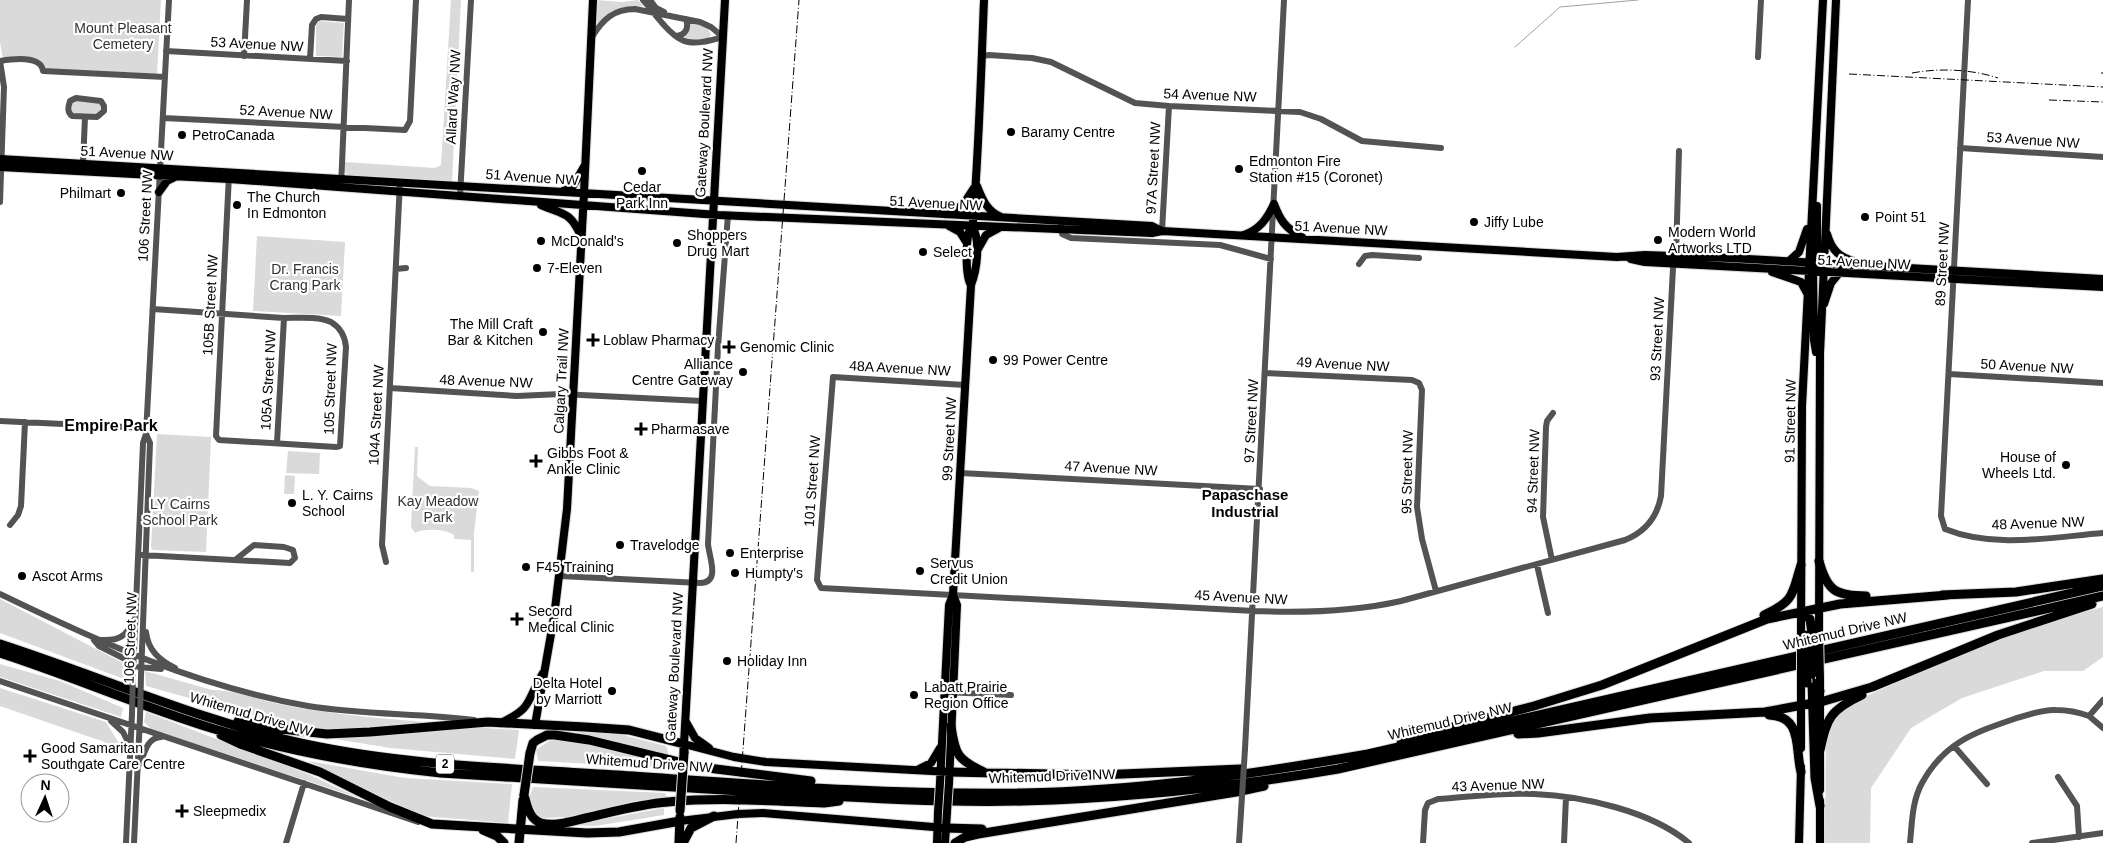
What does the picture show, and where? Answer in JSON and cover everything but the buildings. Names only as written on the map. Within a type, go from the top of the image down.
[{"type":"highway","points":[[1819,561],[1826,583],[1832,589],[1844,594],[1948,595],[2016,592],[2103,579]]},
{"type":"highway","points":[[1700,645],[1784,604],[1794,591],[1801,565]]},
{"type":"highway","name":"Whitemud Drive NW","points":[[25,657],[191,721],[261,742],[332,758],[419,770],[524,778],[866,794],[1054,792],[1159,784],[1269,771],[1388,750],[2103,586]]},
{"type":"highway","points":[[1388,750],[1413,737],[1527,708],[1602,685],[1700,645],[1784,614],[1801,613],[1819,608],[1883,599],[1934,598],[1948,595]]},
{"type":"highway","points":[[1820,750],[1826,723],[1833,712],[1845,703],[1998,635],[2103,598]]},
{"type":"highway","name":"Whitemud Drive NW","points":[[25,657],[213,720],[304,744],[390,758],[956,801],[1082,798],[1210,788],[1371,763],[2103,598]]},
{"type":"highway","points":[[1801,613],[1810,618],[1808,633],[1810,682],[1816,701],[1815,778],[1820,806]]},
{"type":"highway","points":[[0,643],[25,657]]},
{"type":"highway","points":[[0,654],[25,657]]},
{"type":"highway","points":[[1495,735],[1538,733],[1642,718],[1749,713],[1801,705],[1856,692],[1898,678]]},
{"type":"highway","points":[[1816,701],[1820,690]]},
{"type":"highway","points":[[1749,713],[1778,715],[1789,722],[1795,736],[1801,772]]},
{"type":"highway","points":[[213,720],[231,719],[272,728],[327,734],[488,722],[618,728],[684,749]]},
{"type":"highway","points":[[191,721],[240,744],[320,772],[390,807],[432,824],[569,833],[609,832],[680,816]]},
{"type":"highway","name":"Calgary Trail NW","points":[[519,843],[535,725]]},
{"type":"highway","points":[[952,726],[954,746],[960,758],[969,765],[989,774]]},
{"type":"highway","points":[[530,752],[533,743],[537,740],[547,735],[555,735],[589,740],[700,767],[832,784],[866,794]]},
{"type":"highway","name":"Gateway Boulevard NW","points":[[679,843],[684,749]]},
{"type":"highway","points":[[945,772],[1098,775],[1237,769],[1269,771]]},
{"type":"highway","points":[[955,843],[972,835],[1236,792],[1295,776]]},
{"type":"highway","points":[[524,795],[533,818],[541,823],[547,823],[564,822],[634,807],[670,802],[700,800],[824,802],[866,794]]},
{"type":"highway","points":[[683,843],[691,828],[714,816]]},
{"type":"highway","points":[[942,828],[984,829],[1022,826]]},
{"type":"highway","points":[[478,828],[497,836],[504,843]]},
{"type":"main road","name":"Calgary Trail NW","points":[[535,725],[560,576],[567,510],[584,206],[593,0]]},
{"type":"main road","name":"Gateway Boulevard NW","points":[[684,749],[725,0]]},
{"type":"main road","name":"99 Street NW","points":[[971,285],[967,274],[968,250],[976,184],[984,0]]},
{"type":"main road","points":[[1790,261],[1797,256],[1803,244],[1812,207],[1823,0]]},
{"type":"main road","points":[[1820,368],[1814,340],[1811,271],[1817,262],[1825,230],[1836,0]]},
{"type":"main road","name":"51 Avenue NW","points":[[1,159],[83,163],[160,171],[177,176],[229,175],[341,187],[713,215],[886,221],[1002,228],[1152,226],[1162,231],[1625,257],[1645,262],[1675,260],[1817,262],[2103,279]]},
{"type":"main road","points":[[554,192],[565,191],[572,186],[586,163]]},
{"type":"main road","name":"51 Avenue NW","points":[[1,167],[342,178],[714,203],[1008,219],[1061,226]]},
{"type":"main road","points":[[159,192],[168,180],[177,176]]},
{"type":"main road","points":[[715,182],[717,190],[723,198],[730,202],[744,204]]},
{"type":"main road","points":[[1814,182],[1817,195],[1817,262]]},
{"type":"main road","points":[[942,216],[963,205],[976,184]]},
{"type":"main road","points":[[976,184],[982,199],[992,212],[1008,219]]},
{"type":"main road","points":[[533,202],[570,217],[575,222],[582,238]]},
{"type":"main road","points":[[728,215],[731,210],[744,204]]},
{"type":"main road","points":[[1242,235],[1262,224],[1268,218],[1274,204]]},
{"type":"main road","points":[[1274,204],[1284,225],[1306,239]]},
{"type":"main road","points":[[1812,207],[1817,262],[1823,272]]},
{"type":"main road","points":[[946,225],[963,236],[968,250]]},
{"type":"main road","name":"99 Street NW","points":[[937,843],[947,812],[949,783],[945,772],[942,744],[944,692],[949,604],[953,595],[971,285],[975,276],[976,233],[972,226]]},
{"type":"main road","points":[[976,253],[986,235],[1002,228]]},
{"type":"main road","points":[[1825,230],[1832,249],[1839,255],[1872,266]]},
{"type":"main road","name":"51 Avenue NW","points":[[1675,260],[1823,272],[2103,288]]},
{"type":"main road","points":[[1751,267],[1797,280],[1804,286],[1808,294]]},
{"type":"main road","name":"91 Street NW","points":[[1801,613],[1802,406],[1811,271]]},
{"type":"main road","name":"91 Street NW","points":[[1808,633],[1819,608],[1820,368],[1823,272]]},
{"type":"main road","points":[[1821,316],[1831,283],[1840,272]]},
{"type":"main road","name":"99 Street NW","points":[[945,843],[938,812],[940,783],[945,772],[952,726],[957,605],[953,595]]},
{"type":"main road","points":[[501,722],[524,710],[545,669]]},
{"type":"main road","points":[[1799,843],[1801,705],[1810,682],[1820,690]]},
{"type":"main road","points":[[1816,701],[1820,750],[1820,843]]},
{"type":"main road","points":[[685,720],[690,731],[698,741],[717,752],[734,757]]},
{"type":"main road","points":[[912,770],[931,763],[942,744]]},
{"type":"main road","points":[[684,749],[774,763],[945,772]]},
{"type":"main road","points":[[680,816],[714,816],[742,813],[792,815],[942,828]]},
{"type":"street","name":"106 Street NW","points":[[126,843],[143,443],[147,431],[170,0]]},
{"type":"street","points":[[244,56],[247,0]]},
{"type":"street","points":[[341,187],[349,0]]},
{"type":"street","name":"52 Avenue NW","points":[[163,118],[401,131],[407,129],[410,121],[416,0]]},
{"type":"street","name":"Allard Way NW","points":[[460,196],[471,0]]},
{"type":"street","points":[[643,0],[669,30],[683,41],[693,43],[723,37]]},
{"type":"street","points":[[650,0],[662,12],[679,18],[688,26],[683,34],[676,36]]},
{"type":"street","name":"97 Street NW","points":[[1239,843],[1254,611],[1284,0]]},
{"type":"street","points":[[1758,57],[1762,0]]},
{"type":"street","name":"89 Street NW","points":[[1945,529],[1941,516],[1968,0]]},
{"type":"street","points":[[592,37],[603,21],[614,12],[630,9],[653,11],[704,23],[723,37]]},
{"type":"street","points":[[310,59],[314,21],[322,17],[348,19]]},
{"type":"street","points":[[669,30],[679,18]]},
{"type":"street","name":"53 Avenue NW","points":[[166,51],[347,61]]},
{"type":"street","name":"54 Avenue NW","points":[[982,56],[1042,59],[1128,100],[1147,105],[1279,110],[1310,114],[1362,141],[1441,148]]},
{"type":"street","points":[[0,202],[0,61],[37,61],[42,64],[43,71],[165,77]]},
{"type":"street","points":[[76,98],[97,99],[103,103],[104,111],[100,116],[85,117],[72,116],[70,114],[68,110],[70,101],[76,98]]},
{"type":"street","name":"97A Street NW","points":[[1162,231],[1169,106]]},
{"type":"street","points":[[83,163],[85,117]]},
{"type":"street","name":"53 Avenue NW","points":[[1960,148],[2103,157]]},
{"type":"street","name":"93 Street NW","points":[[1648,525],[1658,508],[1662,490],[1679,151]]},
{"type":"street","name":"105B Street NW","points":[[229,175],[216,436],[218,439],[277,444]]},
{"type":"street","name":"104A Street NW","points":[[386,562],[382,545],[400,182]]},
{"type":"street","name":"Gateway Boulevard NW","points":[[692,583],[704,583],[710,580],[712,575],[708,544],[718,347],[728,215]]},
{"type":"street","name":"51 Avenue NW","points":[[1061,226],[1062,234],[1071,238],[1220,245],[1271,259]]},
{"type":"street","name":"51 Avenue NW","points":[[1398,244],[1398,257]]},
{"type":"street","points":[[712,248],[726,249]]},
{"type":"street","name":"51 Avenue NW","points":[[1359,264],[1365,256],[1419,258]]},
{"type":"street","points":[[396,269],[406,268]]},
{"type":"street","points":[[153,309],[284,318]]},
{"type":"street","name":"105 Street NW","points":[[277,444],[339,446],[341,443],[346,347],[343,333],[336,326],[326,321],[284,318]]},
{"type":"street","name":"105A Street NW","points":[[277,444],[284,318]]},
{"type":"street","points":[[706,346],[718,347]]},
{"type":"street","name":"49 Avenue NW","points":[[1266,373],[1412,380],[1419,383]]},
{"type":"street","name":"50 Avenue NW","points":[[1949,374],[2103,383]]},
{"type":"street","name":"48A Avenue NW","points":[[833,377],[965,385]]},
{"type":"street","name":"101 Street NW","points":[[819,586],[817,580],[833,377]]},
{"type":"street","name":"95 Street NW","points":[[1419,383],[1422,390],[1417,493],[1418,514],[1436,591]]},
{"type":"street","name":"48 Avenue NW","points":[[390,388],[517,396],[574,395],[702,401]]},
{"type":"street","name":"94 Street NW","points":[[1552,560],[1544,517],[1546,427],[1547,421],[1553,413]]},
{"type":"street","points":[[0,421],[147,431]]},
{"type":"street","points":[[10,525],[18,515],[21,506],[25,422]]},
{"type":"street","name":"106 Street NW","points":[[134,843],[150,443],[147,431]]},
{"type":"street","name":"47 Avenue NW","points":[[960,473],[1260,488]]},
{"type":"street","points":[[698,482],[711,483]]},
{"type":"street","name":"45 Avenue NW","points":[[819,586],[824,588],[1254,611],[1345,610],[1382,605],[1537,565],[1625,540],[1636,536],[1648,525]]},
{"type":"street","name":"48 Avenue NW","points":[[1945,529],[1958,534],[1999,540],[2103,533]]},
{"type":"street","points":[[138,555],[290,563],[295,558],[293,550],[284,547],[254,545],[234,560]]},
{"type":"street","points":[[1537,565],[1548,612]]},
{"type":"street","points":[[560,576],[692,583]]},
{"type":"street","points":[[0,594],[93,639],[134,656],[191,677],[250,694],[364,713],[488,722]]},
{"type":"street","points":[[93,639],[120,638],[126,634],[136,617]]},
{"type":"street","points":[[144,618],[146,638],[150,649],[162,661],[191,677]]},
{"type":"street","points":[[93,639],[99,646],[133,669],[141,667],[170,670]]},
{"type":"street","points":[[133,669],[142,659]]},
{"type":"street","points":[[0,681],[418,822],[432,824]]},
{"type":"street","points":[[944,692],[1011,695]]},
{"type":"street","points":[[2090,716],[2103,700]]},
{"type":"street","points":[[1910,843],[1913,811],[1921,785],[1937,761],[1954,746],[1975,732],[2053,709],[2074,711],[2090,716],[2103,728]]},
{"type":"street","points":[[108,718],[123,732],[130,748]]},
{"type":"street","points":[[137,767],[150,741],[166,737]]},
{"type":"street","points":[[1954,746],[1987,784]]},
{"type":"street","points":[[2058,777],[2077,806],[2079,837]]},
{"type":"street","points":[[286,843],[304,783]]},
{"type":"street","name":"43 Avenue NW","points":[[1423,843],[1425,810],[1428,803],[1438,799],[1525,794],[1566,797],[1600,803],[1662,825],[1690,843]]},
{"type":"street","points":[[1564,843],[1566,797]]},
{"type":"street","points":[[2032,843],[2103,833]]},
{"type":"green space","name":"Mount Pleasant Cemetery","points":[[0,0],[161,0],[157,74],[46,69],[43,64],[3,59],[0,42]]},
{"type":"green space","points":[[451,0],[461,0],[452,181],[348,175],[345,172],[345,162],[435,168],[441,165]]},
{"type":"green space","points":[[595,0],[622,2],[638,0],[644,6],[618,9],[602,18],[596,25]]},
{"type":"green space","points":[[319,21],[344,23],[342,57],[316,56],[316,25]]},
{"type":"green space","points":[[691,22],[708,28],[711,35],[709,38],[693,42],[684,38]]},
{"type":"green space","points":[[74,101],[97,101],[102,106],[99,114],[73,114],[71,105]]},
{"type":"green space","name":"Dr. Francis Crang Park","points":[[257,236],[345,242],[341,316],[253,311]]},
{"type":"green space","name":"LY Cairns School Park","points":[[157,434],[211,437],[206,552],[153,550],[151,548]]},
{"type":"green space","name":"Kay Meadow Park","points":[[415,447],[418,447],[417,476],[430,486],[471,488],[479,491],[474,533],[474,572],[471,572],[471,540],[454,539],[454,535],[441,530],[424,530],[415,533],[411,527]]},
{"type":"green space","points":[[288,451],[320,453],[319,474],[286,473]]},
{"type":"green space","points":[[285,475],[295,476],[294,494],[284,494]]},
{"type":"green space","points":[[0,599],[123,663],[124,679],[0,633]]},
{"type":"green space","points":[[2103,607],[2103,657],[2083,671],[2044,671],[1962,698],[1911,728],[1871,788],[1870,843],[1825,843],[1826,734],[1827,727],[1844,706],[1971,649],[2045,623]]},
{"type":"green space","points":[[0,664],[60,681],[123,708],[121,717],[0,677]]},
{"type":"green space","points":[[145,671],[212,690],[237,693],[297,707],[352,715],[426,722],[336,730],[283,724],[146,686]]},
{"type":"green space","points":[[0,688],[106,722],[122,748],[0,706]]},
{"type":"green space","points":[[146,712],[310,775],[359,798],[151,729],[144,722]]},
{"type":"green space","points":[[470,727],[519,730],[515,759],[390,748],[329,738]]},
{"type":"green space","points":[[574,732],[615,733],[666,746],[669,755]]},
{"type":"green space","points":[[560,740],[584,743],[667,765],[667,768],[538,761],[536,750],[549,741]]},
{"type":"green space","points":[[308,761],[405,778],[512,784],[508,823],[422,816]]},
{"type":"green space","points":[[533,787],[665,793],[667,797],[635,801],[567,817],[542,818],[534,813],[528,801]]},
{"type":"green space","points":[[664,808],[664,815],[595,826],[573,825]]},
{"type":"waterway","points":[[1515,47],[1560,7],[1638,0]]},
{"type":"railway","points":[[736,843],[799,0]]},
{"type":"railway","points":[[1912,73],[1933,70],[1955,70],[1998,78]]},
{"type":"railway","points":[[1849,74],[2103,87]]},
{"type":"railway","points":[[2049,100],[2103,102]]},
{"type":"place","name":"Baramy Centre","points":[[1011,132]]},
{"type":"place","name":"PetroCanada","points":[[182,135]]},
{"type":"place","name":"Edmonton Fire Station #15 (Coronet)","points":[[1239,169]]},
{"type":"place","name":"Cedar Park Inn","points":[[642,171]]},
{"type":"place","name":"Philmart","points":[[121,193]]},
{"type":"place","name":"The Church In Edmonton","points":[[237,205]]},
{"type":"place","name":"Point 51","points":[[1865,217]]},
{"type":"place","name":"Jiffy Lube","points":[[1474,222]]},
{"type":"place","name":"Modern World Artworks LTD","points":[[1658,240]]},
{"type":"place","name":"McDonald's","points":[[541,241]]},
{"type":"place","name":"Shoppers Drug Mart","points":[[677,243]]},
{"type":"place","name":"Select","points":[[923,252]]},
{"type":"place","name":"7-Eleven","points":[[537,268]]},
{"type":"place","name":"The Mill Craft Bar & Kitchen","points":[[543,332]]},
{"type":"place","name":"Loblaw Pharmacy","points":[[593,340]]},
{"type":"place","name":"Genomic Clinic","points":[[729,347]]},
{"type":"place","name":"99 Power Centre","points":[[993,360]]},
{"type":"place","name":"Alliance Centre Gateway","points":[[743,372]]},
{"type":"place","name":"Pharmasave","points":[[641,429]]},
{"type":"place","name":"Gibbs Foot & Ankle Clinic","points":[[536,461]]},
{"type":"place","name":"House of Wheels Ltd.","points":[[2066,465]]},
{"type":"place","name":"L. Y. Cairns School","points":[[292,503]]},
{"type":"place","name":"Travelodge","points":[[620,545]]},
{"type":"place","name":"Enterprise","points":[[730,553]]},
{"type":"place","name":"F45 Training","points":[[526,567]]},
{"type":"place","name":"Servus Credit Union","points":[[920,571]]},
{"type":"place","name":"Humpty's","points":[[735,573]]},
{"type":"place","name":"Ascot Arms","points":[[22,576]]},
{"type":"place","name":"Secord Medical Clinic","points":[[517,619]]},
{"type":"place","name":"Holiday Inn","points":[[727,661]]},
{"type":"place","name":"Delta Hotel by Marriott","points":[[612,691]]},
{"type":"place","name":"Labatt Prairie Region Office","points":[[914,695]]},
{"type":"place","name":"Good Samaritan Southgate Care Centre","points":[[30,756]]},
{"type":"place","name":"Sleepmedix","points":[[182,811]]},
{"type":"district","name":"Empire Park","points":[[111,425]]},
{"type":"district","name":"Papaschase Industrial","points":[[1245,504]]}]
